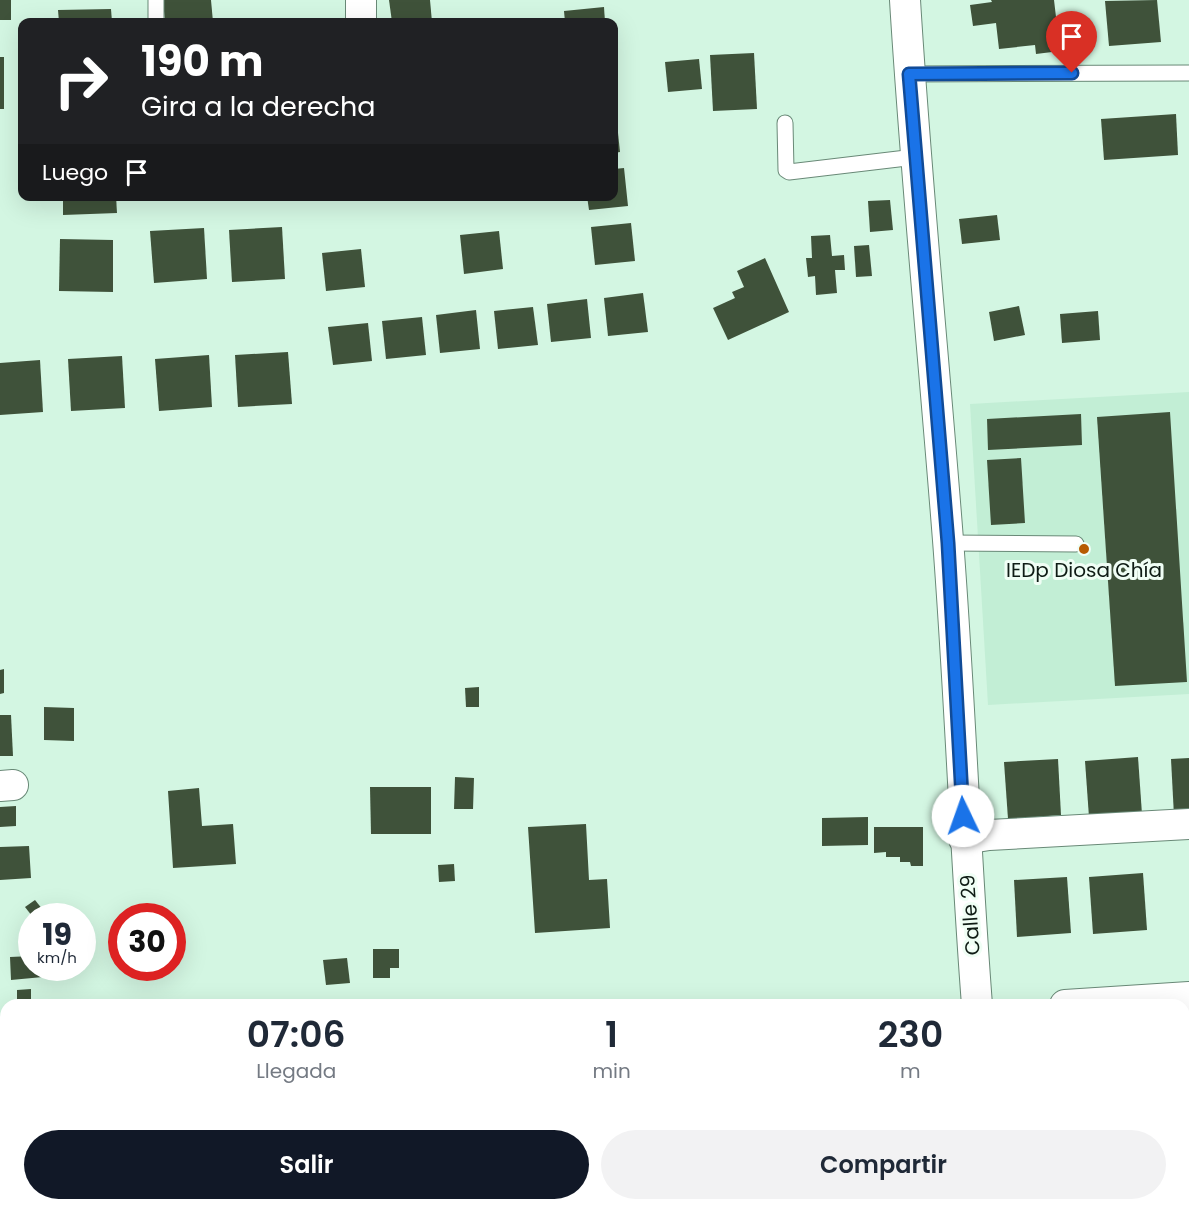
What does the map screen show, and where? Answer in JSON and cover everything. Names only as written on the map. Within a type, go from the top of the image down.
[{"type":"street","name":"Calle 29","points":[[905,0],[915,157],[948,543],[964,839],[977,999]]},
{"type":"street","points":[[964,839],[989,835],[1189,824]]},
{"type":"street","points":[[1158,999],[1189,997]]},
{"type":"lane","points":[[156,0],[156,18]]},
{"type":"lane","points":[[909,74],[1189,73]]},
{"type":"lane","points":[[785,123],[786,170],[789,172],[915,157]]},
{"type":"lane","points":[[948,543],[1076,544]]},
{"type":"shaded area","name":"IEDp Diosa Chía","points":[[1189,392],[1189,694],[988,705],[970,404]]},
{"type":"building","points":[[0,0],[11,0],[11,20],[0,20]]},
{"type":"building","points":[[163,0],[211,0],[213,18],[165,18]]},
{"type":"building","points":[[389,0],[430,0],[432,18],[391,18]]},
{"type":"building","points":[[991,0],[1054,0],[1060,51],[1036,54],[1035,45],[999,49],[996,23],[973,26],[970,5],[992,2]]},
{"type":"building","points":[[1157,0],[1161,42],[1109,46],[1105,1]]},
{"type":"building","points":[[604,7],[605,18],[565,18],[564,11]]},
{"type":"building","points":[[111,9],[112,18],[59,18],[58,10]]},
{"type":"building","points":[[754,53],[757,109],[713,111],[710,55]]},
{"type":"building","points":[[0,57],[4,57],[4,109],[0,109]]},
{"type":"building","points":[[699,59],[702,89],[668,92],[665,62]]},
{"type":"building","points":[[1176,114],[1178,155],[1104,160],[1101,119]]},
{"type":"building","points":[[624,168],[628,206],[589,210],[588,201],[618,201],[618,169]]},
{"type":"building","points":[[890,200],[893,230],[870,232],[868,201]]},
{"type":"building","points":[[63,201],[116,201],[117,213],[63,215]]},
{"type":"building","points":[[997,215],[1000,240],[962,244],[959,219]]},
{"type":"building","points":[[631,223],[635,261],[595,265],[591,227]]},
{"type":"building","points":[[282,227],[285,279],[232,282],[229,230]]},
{"type":"building","points":[[204,228],[207,279],[154,283],[150,231]]},
{"type":"building","points":[[499,231],[503,269],[464,274],[460,235]]},
{"type":"building","points":[[830,235],[832,256],[844,255],[845,270],[835,270],[837,293],[816,295],[815,276],[808,277],[806,258],[812,258],[811,236]]},
{"type":"building","points":[[60,239],[113,240],[113,292],[59,291]]},
{"type":"building","points":[[869,245],[872,276],[856,277],[854,246]]},
{"type":"building","points":[[361,249],[365,287],[326,291],[322,253]]},
{"type":"building","points":[[765,258],[789,312],[728,340],[713,308],[735,298],[732,292],[744,287],[737,271]]},
{"type":"building","points":[[643,293],[648,332],[608,336],[604,298]]},
{"type":"building","points":[[587,299],[591,338],[551,342],[547,304]]},
{"type":"building","points":[[1019,306],[1025,335],[994,341],[989,312]]},
{"type":"building","points":[[533,307],[538,345],[498,349],[494,311]]},
{"type":"building","points":[[476,310],[480,349],[440,353],[436,315]]},
{"type":"building","points":[[1098,311],[1100,340],[1062,343],[1060,314]]},
{"type":"building","points":[[422,317],[426,355],[386,359],[382,321]]},
{"type":"building","points":[[368,323],[372,361],[333,365],[328,327]]},
{"type":"building","points":[[288,352],[292,404],[238,407],[235,355]]},
{"type":"building","points":[[209,355],[212,407],[159,411],[155,359]]},
{"type":"building","points":[[122,356],[125,408],[71,411],[68,359]]},
{"type":"building","points":[[40,360],[43,412],[0,415],[0,363]]},
{"type":"building","points":[[1170,412],[1187,682],[1115,686],[1097,417]]},
{"type":"building","points":[[1081,414],[1082,445],[988,450],[987,419]]},
{"type":"building","points":[[1021,458],[1025,523],[991,525],[987,460]]},
{"type":"building","points":[[4,669],[4,693],[0,694],[0,670]]},
{"type":"building","points":[[479,687],[479,707],[466,707],[465,688]]},
{"type":"building","points":[[44,707],[74,708],[74,741],[44,740]]},
{"type":"building","points":[[0,715],[11,715],[13,756],[0,756]]},
{"type":"building","points":[[1138,757],[1142,814],[1089,817],[1085,761]]},
{"type":"building","points":[[1189,758],[1189,815],[1174,816],[1171,759]]},
{"type":"building","points":[[1058,759],[1061,815],[1008,819],[1004,762]]},
{"type":"building","points":[[455,777],[474,778],[473,809],[454,809]]},
{"type":"building","points":[[370,787],[431,787],[431,834],[371,834]]},
{"type":"building","points":[[199,788],[202,826],[233,824],[236,864],[173,868],[168,791]]},
{"type":"building","points":[[16,806],[16,826],[0,827],[0,807]]},
{"type":"building","points":[[868,817],[868,845],[822,846],[822,818]]},
{"type":"building","points":[[586,824],[589,880],[607,879],[610,928],[535,933],[528,827]]},
{"type":"building","points":[[874,827],[923,827],[923,866],[911,866],[910,862],[900,862],[900,857],[886,857],[886,852],[874,853]]},
{"type":"building","points":[[29,846],[31,878],[0,880],[0,847]]},
{"type":"building","points":[[454,864],[455,881],[439,882],[438,865]]},
{"type":"building","points":[[1143,873],[1147,930],[1093,934],[1089,877]]},
{"type":"building","points":[[1067,877],[1071,933],[1017,937],[1014,880]]},
{"type":"building","points":[[373,949],[399,949],[399,968],[390,968],[390,978],[373,978]]},
{"type":"building","points":[[10,957],[18,957],[18,979],[11,980]]},
{"type":"building","points":[[347,958],[350,983],[326,985],[323,960]]},
{"type":"building","points":[[31,989],[31,999],[17,999],[17,990]]},
{"type":"place","name":"IEDp Diosa Chía","points":[[1084,549]]},
{"type":"route","points":[[963,816],[948,543],[909,74],[1072,73]]}]
